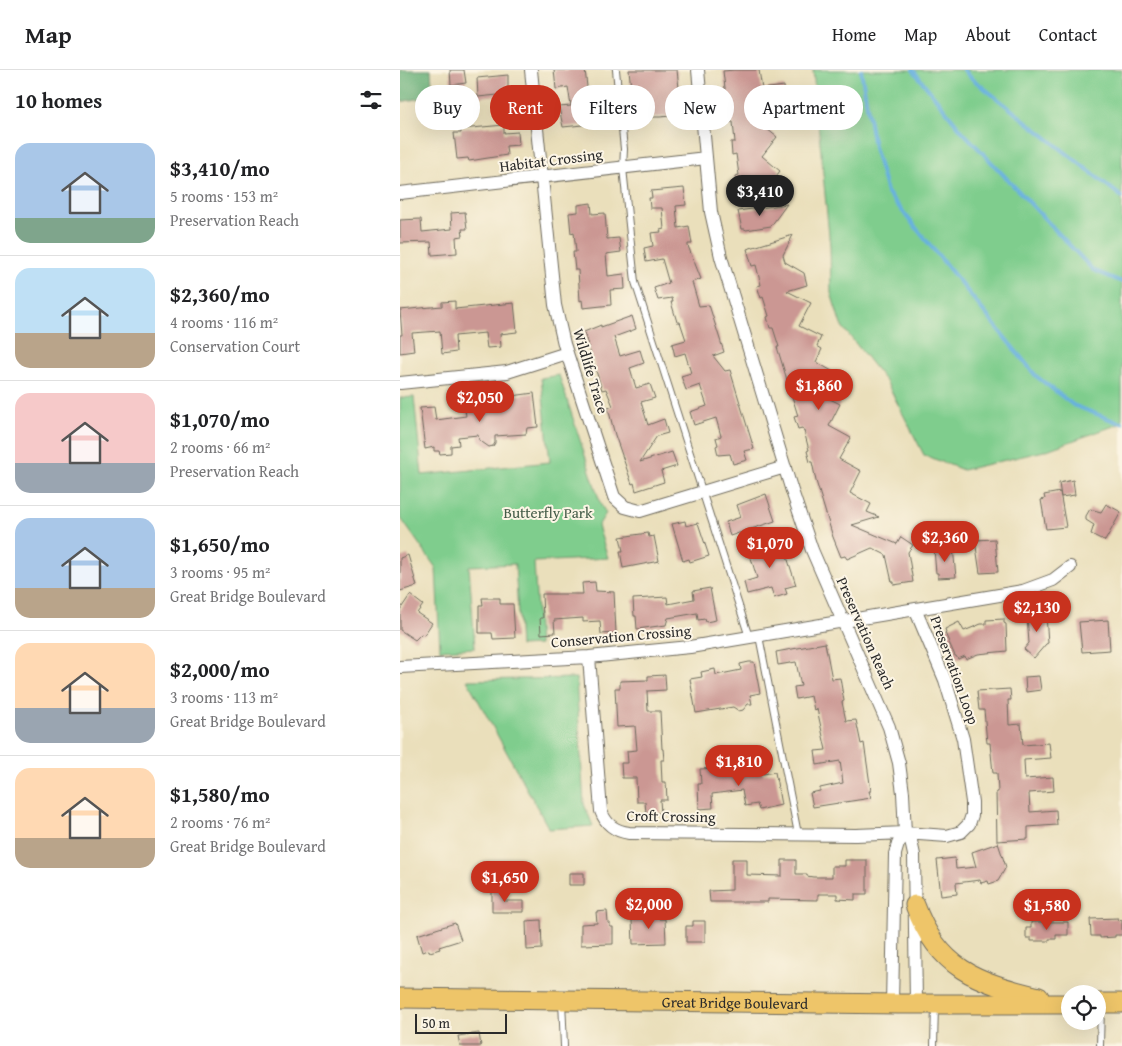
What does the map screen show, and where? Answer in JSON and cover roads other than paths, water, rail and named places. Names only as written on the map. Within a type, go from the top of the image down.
[{"type":"main road","points":[[915,904],[922,925],[934,944],[948,960],[965,972],[1005,988],[1061,1002]]},
{"type":"main road","name":"Great Bridge Boulevard","points":[[400,998],[892,1004],[1061,1004]]},
{"type":"main road","points":[[1106,1003],[1122,1003]]},
{"type":"street","name":"Wildlife Trace","points":[[531,70],[555,305],[567,353],[614,497],[619,503],[631,510],[640,511],[785,467]]},
{"type":"street","name":"Preservation Reach","points":[[698,70],[711,212],[721,257],[812,550],[889,727],[899,763],[905,833],[911,841],[914,855],[916,1004]]},
{"type":"street","name":"Habitat Crossing","points":[[400,193],[706,158]]},
{"type":"street","points":[[400,383],[507,372],[567,353]]},
{"type":"street","name":"Conservation Crossing","points":[[400,668],[589,657],[690,647],[1023,591],[1053,580],[1070,567]]},
{"type":"street","name":"Preservation Loop","points":[[905,833],[948,836],[961,832],[969,824],[972,815],[964,739],[944,680],[915,609]]},
{"type":"street","name":"Croft Crossing","points":[[589,657],[601,811],[612,828],[629,833],[905,833]]},
{"type":"street","name":"Preservation Reach","points":[[892,1004],[894,854],[905,833]]},
{"type":"lane","points":[[616,70],[624,149],[623,168],[635,282],[703,493],[754,636],[798,834]]},
{"type":"lane","points":[[562,1000],[564,1046]]},
{"type":"lane","points":[[934,1046],[935,1004]]},
{"type":"lane","points":[[1100,1030],[1100,1046]]},
{"type":"waterway","points":[[861,70],[874,147],[887,192],[1036,376],[1073,405],[1122,423]]},
{"type":"waterway","points":[[913,70],[962,131],[1093,270],[1122,282]]},
{"type":"waterway","points":[[964,70],[970,77],[1122,197]]},
{"type":"park label","name":"Butterfly Park","points":[[548,512]]}]
